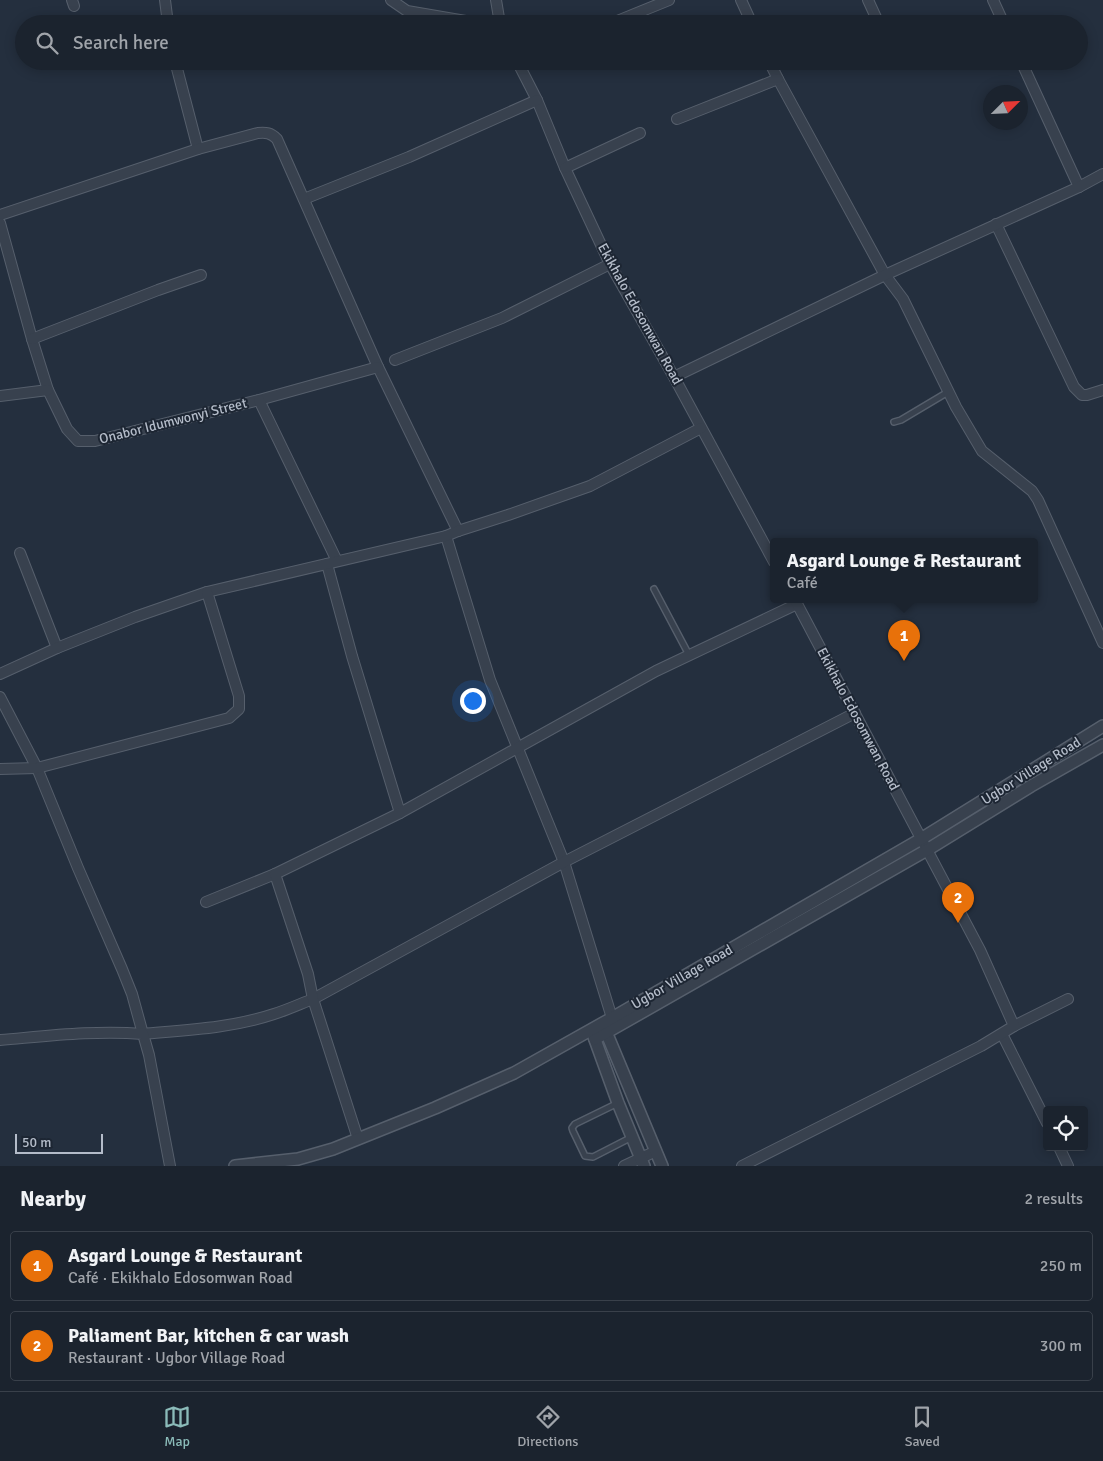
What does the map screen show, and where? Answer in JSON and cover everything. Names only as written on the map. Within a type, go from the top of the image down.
[{"type":"street","points":[[165,0],[167,15]]},
{"type":"street","points":[[391,0],[407,11],[430,15]]},
{"type":"street","points":[[496,0],[498,15]]},
{"type":"street","points":[[632,15],[669,0]]},
{"type":"street","points":[[741,0],[748,15]]},
{"type":"street","points":[[868,0],[875,15]]},
{"type":"street","points":[[992,0],[1000,15]]},
{"type":"street","points":[[177,70],[198,149]]},
{"type":"street","name":"Ekikhalo Edosomwan Road","points":[[522,70],[610,264],[674,377],[770,555]]},
{"type":"street","points":[[774,70],[885,274],[903,299],[956,407],[982,451],[1032,491],[1038,500],[1103,643]]},
{"type":"street","points":[[1026,70],[1079,187]]},
{"type":"street","points":[[677,119],[778,79]]},
{"type":"street","points":[[304,199],[408,157],[537,100]]},
{"type":"street","points":[[0,215],[198,149],[265,132],[272,134],[277,138],[378,367],[458,531]]},
{"type":"street","points":[[565,168],[640,133]]},
{"type":"street","points":[[674,377],[885,274],[1079,187],[1103,174]]},
{"type":"street","name":"Onabor Idumwonyi Street","points":[[0,223],[48,390],[67,429],[78,440],[95,441],[259,400],[378,367]]},
{"type":"street","points":[[996,224],[1074,387],[1082,395],[1093,394],[1103,390]]},
{"type":"street","points":[[396,360],[502,318],[610,264]]},
{"type":"street","points":[[32,339],[200,275]]},
{"type":"street","points":[[0,396],[48,390]]},
{"type":"street","points":[[259,400],[332,563],[352,656],[400,813]]},
{"type":"street","points":[[0,674],[57,648],[135,617],[207,592],[446,536],[508,515],[590,486],[701,428]]},
{"type":"street","points":[[446,536],[490,680],[564,862],[610,1025],[662,1166]]},
{"type":"street","points":[[20,553],[57,648]]},
{"type":"street","points":[[0,769],[37,768],[229,718],[239,709],[240,696],[207,592]]},
{"type":"street","points":[[206,902],[275,874],[400,813],[656,671],[794,603]]},
{"type":"street","name":"Ekikhalo Edosomwan Road","points":[[797,603],[980,950],[1014,1026]]},
{"type":"street","points":[[0,697],[37,768],[132,994],[149,1055],[170,1166]]},
{"type":"street","points":[[0,1040],[93,1033],[119,1032],[144,1034],[217,1027],[273,1015],[314,999],[564,862],[856,713]]},
{"type":"street","name":"Ugbor Village Road","points":[[610,1025],[921,839],[1103,726]]},
{"type":"street","name":"Ugbor Village Road","points":[[235,1166],[300,1163],[435,1108],[593,1034],[927,850],[1031,786],[1103,745]]},
{"type":"street","points":[[275,874],[308,974],[314,999],[358,1139]]},
{"type":"street","points":[[742,1166],[981,1046],[1014,1026],[1068,999]]},
{"type":"street","points":[[593,1034],[618,1103],[643,1162]]},
{"type":"street","points":[[1002,1034],[1043,1115]]},
{"type":"street","points":[[624,1166],[643,1162],[656,1151]]},
{"type":"street","points":[[1061,1151],[1068,1166]]},
{"type":"lane","points":[[894,422],[901,420],[949,392]]},
{"type":"lane","points":[[654,589],[690,655]]},
{"type":"lane","points":[[618,1103],[575,1124],[572,1128],[573,1131],[585,1156],[589,1158],[632,1137]]},
{"type":"place","name":"Asgard Lounge & Restaurant","points":[[904,661]]},
{"type":"place","name":"Paliament Bar, kitchen & car wash","points":[[958,923]]}]
